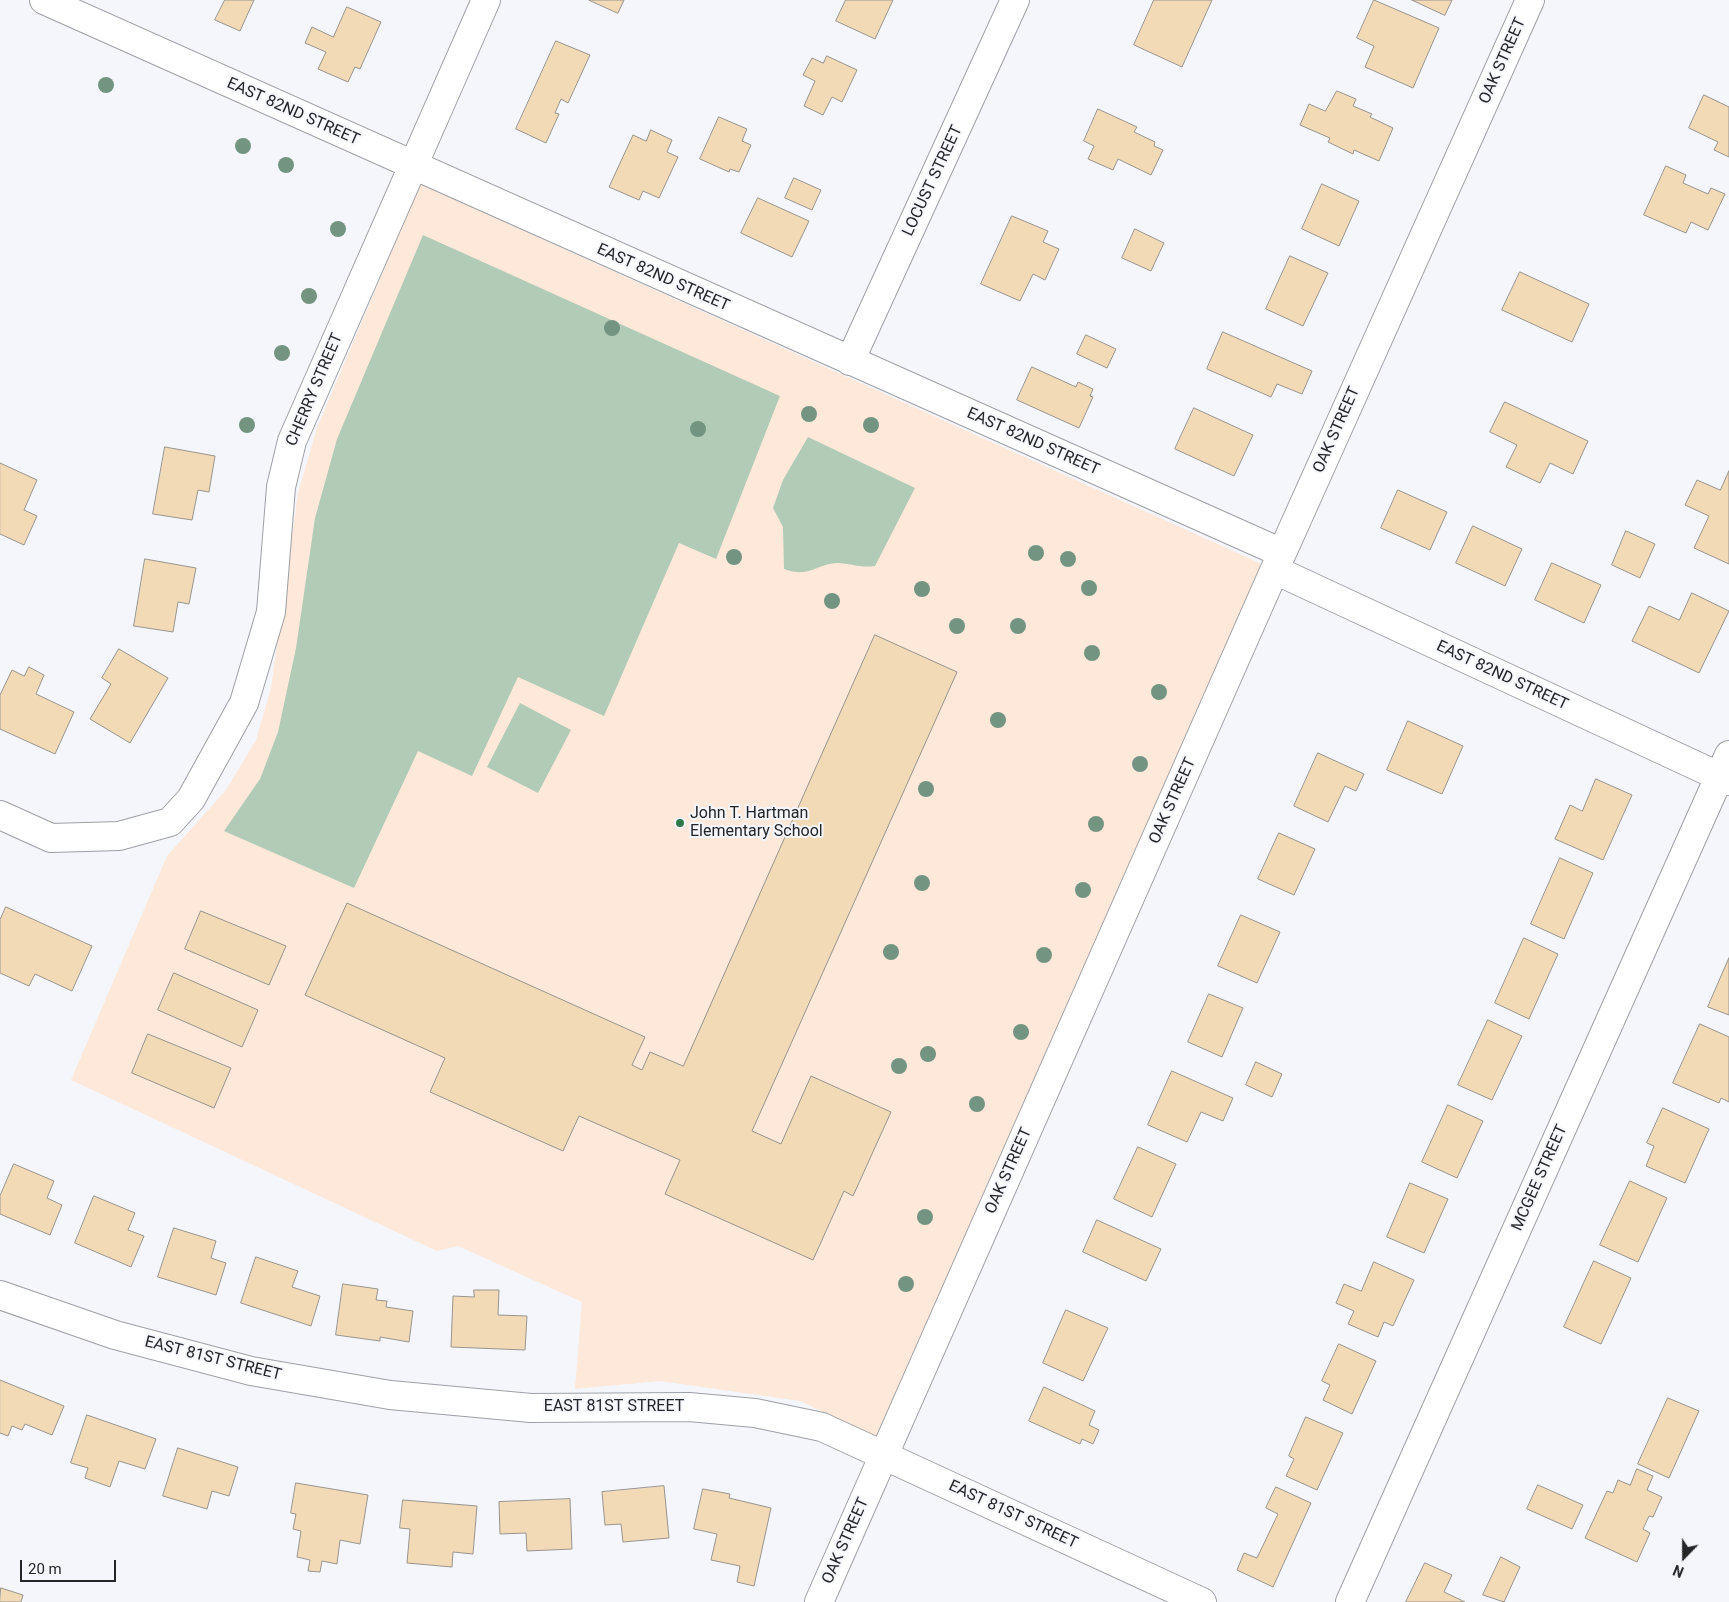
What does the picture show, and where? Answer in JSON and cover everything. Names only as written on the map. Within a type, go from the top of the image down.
[{"type":"street","name":"EAST 82ND STREET","points":[[44,0],[850,361],[1726,771]]},
{"type":"street","name":"CHERRY STREET","points":[[0,815],[51,838],[119,836],[170,822],[191,799],[244,703],[271,612],[281,487],[292,441],[486,0]]},
{"type":"street","name":"LOCUST STREET","points":[[850,361],[1015,0]]},
{"type":"street","name":"OAK STREET","points":[[819,1602],[1530,0]]},
{"type":"street","name":"MCGEE STREET","points":[[1350,1602],[1726,771]]},
{"type":"street","name":"EAST 81ST STREET","points":[[0,1295],[115,1335],[251,1371],[390,1395],[531,1408],[689,1407],[755,1413],[822,1427],[1202,1602]]},
{"type":"shaded area","name":"John T. Hartman Elementary School","points":[[420,184],[1275,570],[889,1443],[800,1401],[660,1381],[575,1389],[582,1302],[458,1246],[437,1251],[71,1080],[167,856],[226,790],[256,740],[271,688],[298,493],[317,428]]},
{"type":"green space","points":[[423,235],[780,396],[716,559],[679,543],[604,716],[518,677],[472,776],[418,751],[354,888],[224,831],[260,779],[278,732],[296,648],[315,518],[337,439]]},
{"type":"green space","points":[[808,437],[915,488],[875,566],[832,563],[801,572],[784,569],[783,527],[773,508],[783,480]]},
{"type":"green space","points":[[520,703],[571,730],[538,793],[487,767]]},
{"type":"building","points":[[225,0],[254,0],[240,31],[215,20]]},
{"type":"building","points":[[589,0],[624,0],[618,13]]},
{"type":"building","points":[[846,0],[893,0],[875,39],[836,21]]},
{"type":"building","points":[[1154,0],[1212,0],[1182,67],[1134,45]]},
{"type":"building","points":[[1374,0],[1439,28],[1413,88],[1365,67],[1374,46],[1357,38]]},
{"type":"building","points":[[1412,0],[1452,0],[1445,15]]},
{"type":"building","points":[[347,7],[381,22],[360,69],[355,67],[348,82],[318,69],[326,52],[305,43],[312,27],[333,37]]},
{"type":"building","points":[[556,41],[590,55],[568,103],[561,99],[555,113],[559,114],[546,143],[516,129]]},
{"type":"building","points":[[827,56],[857,70],[842,102],[832,97],[823,115],[804,106],[815,81],[803,75],[812,58],[823,63]]},
{"type":"building","points":[[1337,91],[1356,99],[1353,106],[1372,114],[1370,117],[1393,128],[1379,161],[1354,150],[1353,154],[1328,142],[1330,138],[1300,125],[1309,104],[1325,111]]},
{"type":"building","points":[[1704,95],[1729,107],[1729,157],[1714,150],[1718,142],[1689,128]]},
{"type":"building","points":[[1098,109],[1137,127],[1134,132],[1155,142],[1154,146],[1163,150],[1151,175],[1118,159],[1113,170],[1088,159],[1094,146],[1084,141]]},
{"type":"building","points":[[719,117],[747,129],[742,141],[751,145],[739,172],[730,169],[729,172],[700,159]]},
{"type":"building","points":[[651,130],[672,140],[667,152],[678,157],[659,198],[643,191],[639,200],[609,187],[633,135],[646,141]]},
{"type":"building","points":[[1666,166],[1686,175],[1683,183],[1708,194],[1711,188],[1725,194],[1708,230],[1691,222],[1686,233],[1644,215]]},
{"type":"building","points":[[794,178],[821,190],[812,210],[785,198]]},
{"type":"building","points":[[1322,184],[1359,201],[1339,246],[1302,229]]},
{"type":"building","points":[[758,198],[809,221],[792,257],[741,233]]},
{"type":"building","points":[[1012,216],[1048,231],[1043,242],[1059,249],[1045,280],[1033,274],[1020,301],[981,284]]},
{"type":"building","points":[[1135,229],[1164,243],[1151,271],[1122,258]]},
{"type":"building","points":[[1290,256],[1328,273],[1303,326],[1266,309]]},
{"type":"building","points":[[1520,272],[1589,304],[1572,342],[1502,310]]},
{"type":"building","points":[[1223,332],[1312,371],[1302,394],[1277,384],[1271,397],[1207,369]]},
{"type":"building","points":[[1086,335],[1116,349],[1107,368],[1077,354]]},
{"type":"building","points":[[1032,367],[1076,387],[1078,382],[1093,389],[1090,396],[1093,397],[1079,428],[1017,400]]},
{"type":"building","points":[[1505,402],[1588,441],[1573,474],[1550,463],[1540,483],[1506,467],[1517,445],[1490,432]]},
{"type":"building","points":[[1194,408],[1253,435],[1234,476],[1175,449]]},
{"type":"building","points":[[165,447],[215,456],[209,492],[198,490],[192,520],[153,514]]},
{"type":"building","points":[[0,463],[37,480],[24,510],[37,516],[24,545],[0,534]]},
{"type":"building","points":[[1729,471],[1729,564],[1694,548],[1709,516],[1685,505],[1697,480],[1720,490]]},
{"type":"building","points":[[1398,490],[1447,512],[1430,550],[1381,528]]},
{"type":"building","points":[[1473,526],[1522,549],[1505,586],[1456,563]]},
{"type":"building","points":[[1626,531],[1655,544],[1640,578],[1612,565]]},
{"type":"building","points":[[145,559],[196,568],[189,604],[178,602],[173,632],[134,626]]},
{"type":"building","points":[[1552,563],[1601,585],[1584,623],[1535,600]]},
{"type":"building","points":[[1692,593],[1729,611],[1699,673],[1632,641],[1649,606],[1679,620]]},
{"type":"building","name":"John T. Hartman Elementary School","points":[[875,635],[957,672],[752,1131],[781,1144],[811,1076],[891,1112],[853,1196],[844,1191],[813,1260],[665,1194],[680,1160],[579,1116],[563,1151],[430,1092],[445,1058],[305,995],[347,903],[645,1037],[632,1065],[642,1070],[650,1052],[683,1066]]},
{"type":"building","points":[[119,649],[168,678],[130,743],[90,719],[111,684],[102,678]]},
{"type":"building","points":[[29,667],[44,675],[36,694],[74,712],[55,754],[0,729],[0,695],[12,670],[24,676]]},
{"type":"building","points":[[1408,721],[1463,746],[1442,794],[1387,770]]},
{"type":"building","points":[[1318,753],[1364,774],[1356,791],[1345,786],[1328,822],[1294,806]]},
{"type":"building","points":[[1596,779],[1632,795],[1603,860],[1555,839],[1570,805],[1582,811]]},
{"type":"building","points":[[1279,833],[1315,849],[1294,895],[1258,879]]},
{"type":"building","points":[[1560,858],[1593,873],[1564,939],[1531,924]]},
{"type":"building","points":[[6,907],[92,946],[72,991],[35,974],[29,986],[0,973],[0,920]]},
{"type":"building","points":[[201,911],[286,946],[269,985],[185,949]]},
{"type":"building","points":[[1241,915],[1280,932],[1257,983],[1218,966]]},
{"type":"building","points":[[1524,938],[1558,954],[1529,1019],[1495,1003]]},
{"type":"building","points":[[1729,958],[1729,1015],[1708,1007]]},
{"type":"building","points":[[174,973],[258,1010],[242,1047],[158,1010]]},
{"type":"building","points":[[1209,994],[1243,1008],[1222,1057],[1188,1042]]},
{"type":"building","points":[[1488,1020],[1522,1036],[1492,1100],[1458,1085]]},
{"type":"building","points":[[1700,1024],[1729,1037],[1729,1102],[1721,1098],[1719,1103],[1673,1083]]},
{"type":"building","points":[[148,1034],[231,1068],[214,1108],[132,1073]]},
{"type":"building","points":[[1256,1062],[1282,1074],[1272,1097],[1246,1085]]},
{"type":"building","points":[[1172,1071],[1233,1098],[1223,1121],[1201,1112],[1187,1142],[1148,1125]]},
{"type":"building","points":[[1448,1105],[1483,1121],[1457,1178],[1422,1162]]},
{"type":"building","points":[[1663,1108],[1709,1129],[1685,1183],[1646,1166],[1654,1146],[1647,1143]]},
{"type":"building","points":[[1138,1147],[1176,1164],[1152,1217],[1114,1199]]},
{"type":"building","points":[[14,1164],[54,1181],[47,1198],[62,1205],[50,1235],[0,1214],[0,1196]]},
{"type":"building","points":[[1630,1181],[1667,1198],[1638,1262],[1600,1245]]},
{"type":"building","points":[[1410,1183],[1448,1199],[1424,1253],[1387,1237]]},
{"type":"building","points":[[94,1196],[135,1213],[128,1230],[144,1236],[131,1267],[75,1243]]},
{"type":"building","points":[[1097,1220],[1161,1249],[1146,1281],[1083,1252]]},
{"type":"building","points":[[174,1228],[216,1241],[211,1258],[226,1263],[216,1295],[158,1277]]},
{"type":"building","points":[[256,1257],[298,1271],[292,1287],[320,1296],[311,1326],[241,1303]]},
{"type":"building","points":[[1594,1261],[1631,1278],[1601,1344],[1564,1327]]},
{"type":"building","points":[[1374,1262],[1414,1280],[1393,1326],[1384,1322],[1378,1337],[1348,1324],[1354,1311],[1336,1303],[1344,1284],[1361,1291]]},
{"type":"building","points":[[343,1284],[378,1289],[376,1300],[387,1301],[386,1307],[413,1311],[409,1342],[380,1337],[380,1341],[336,1335]]},
{"type":"building","points":[[474,1290],[499,1290],[498,1315],[527,1316],[525,1350],[451,1347],[453,1296],[474,1297]]},
{"type":"building","points":[[1066,1310],[1108,1328],[1083,1381],[1043,1363]]},
{"type":"building","points":[[1339,1344],[1376,1361],[1352,1414],[1323,1400],[1330,1385],[1322,1381]]},
{"type":"building","points":[[0,1380],[64,1406],[52,1435],[25,1424],[22,1430],[12,1426],[8,1436],[0,1433]]},
{"type":"building","points":[[1044,1387],[1095,1411],[1089,1425],[1099,1430],[1093,1444],[1082,1439],[1080,1444],[1029,1421]]},
{"type":"building","points":[[1668,1398],[1699,1411],[1669,1478],[1638,1464]]},
{"type":"building","points":[[87,1415],[156,1439],[145,1469],[119,1461],[110,1487],[85,1478],[88,1468],[71,1463]]},
{"type":"building","points":[[1306,1417],[1343,1433],[1317,1490],[1286,1476],[1294,1459],[1289,1456]]},
{"type":"building","points":[[178,1448],[238,1467],[229,1496],[212,1491],[207,1509],[163,1496]]},
{"type":"building","points":[[1637,1469],[1653,1476],[1647,1490],[1662,1497],[1653,1517],[1649,1516],[1643,1529],[1650,1533],[1637,1562],[1585,1538],[1607,1491],[1613,1493],[1618,1480],[1630,1485]]},
{"type":"building","points":[[296,1483],[368,1495],[360,1544],[340,1540],[337,1564],[322,1561],[320,1572],[308,1571],[310,1560],[297,1557],[301,1531],[293,1529],[296,1514],[291,1513]]},
{"type":"building","points":[[1538,1485],[1583,1505],[1572,1529],[1527,1509]]},
{"type":"building","points":[[664,1486],[669,1538],[623,1542],[621,1524],[605,1525],[602,1492]]},
{"type":"building","points":[[1276,1487],[1311,1503],[1273,1587],[1237,1570],[1244,1553],[1257,1558],[1278,1514],[1266,1508]]},
{"type":"building","points":[[703,1489],[730,1494],[729,1498],[771,1508],[754,1586],[737,1582],[740,1566],[711,1560],[717,1534],[694,1529]]},
{"type":"building","points":[[570,1499],[572,1549],[527,1551],[526,1533],[500,1534],[499,1502]]},
{"type":"building","points":[[403,1500],[477,1506],[473,1554],[453,1552],[452,1567],[407,1563],[410,1529],[400,1528]]},
{"type":"building","points":[[1501,1557],[1520,1567],[1504,1602],[1483,1595]]},
{"type":"building","points":[[1425,1563],[1452,1575],[1444,1592],[1465,1602],[1406,1602]]},
{"type":"building","points":[[1,1588],[23,1595],[21,1602],[0,1602]]},
{"type":"place","name":"John T. Hartman Elementary School","points":[[680,823]]}]
